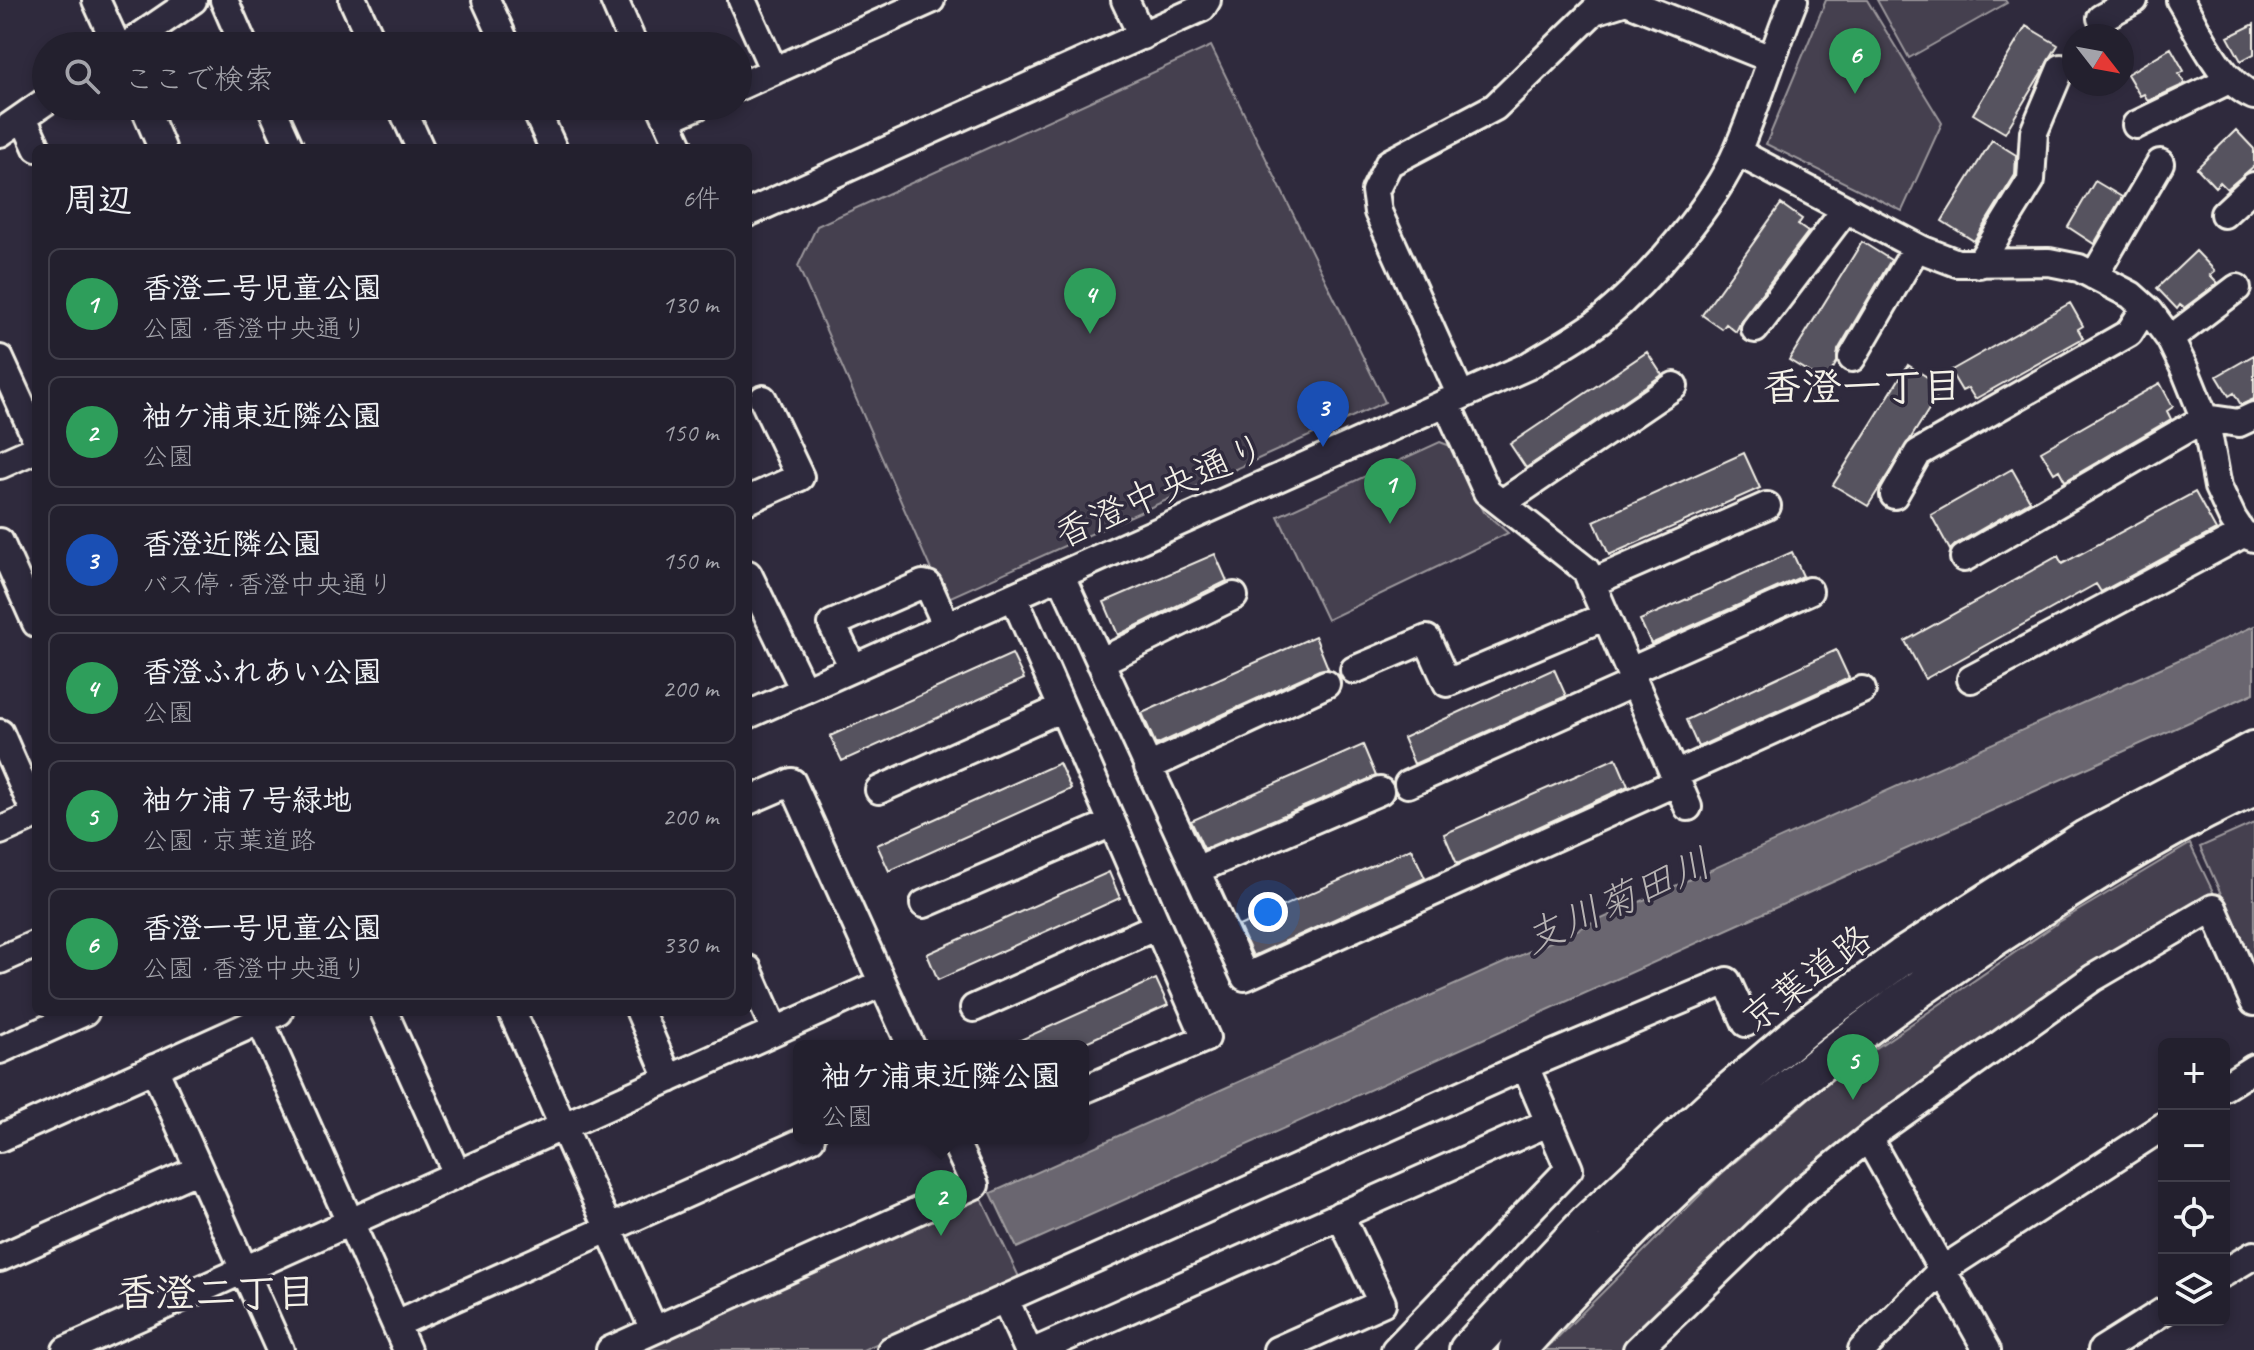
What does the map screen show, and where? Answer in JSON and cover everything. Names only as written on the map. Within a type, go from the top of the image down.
[{"type":"highway","name":"京葉道路","points":[[1468,1350],[1587,1223],[1717,1102],[1809,1024],[1902,957],[2087,838],[2254,750]]},
{"type":"highway","name":"京葉道路","points":[[1517,1350],[1552,1310],[1681,1183],[1823,1060],[1986,942],[2160,835],[2254,787]]},
{"type":"street","points":[[96,0],[111,32]]},
{"type":"street","points":[[146,32],[193,0]]},
{"type":"street","points":[[224,0],[238,32]]},
{"type":"street","points":[[353,0],[368,32]]},
{"type":"street","points":[[486,0],[501,32]]},
{"type":"street","points":[[614,0],[628,32]]},
{"type":"street","points":[[742,0],[774,71]]},
{"type":"street","points":[[752,81],[875,12],[931,0]]},
{"type":"street","points":[[1125,0],[1142,36]]},
{"type":"street","points":[[752,211],[1142,36],[1202,8],[1207,0]]},
{"type":"street","name":"香澄中央通り","points":[[752,713],[1528,366],[1598,322],[1633,292],[1676,243],[1737,152],[1794,0]]},
{"type":"street","points":[[2101,18],[2134,0]]},
{"type":"street","points":[[1688,807],[1586,570],[1487,492],[1454,399],[1378,212],[1375,191],[1389,163],[1495,107],[1594,11],[1626,1],[1771,59]]},
{"type":"street","points":[[2183,1],[2223,71],[2245,88]]},
{"type":"street","points":[[1979,264],[2031,180],[2034,132],[2061,68]]},
{"type":"street","points":[[2136,125],[2245,88]]},
{"type":"street","points":[[0,133],[32,111]]},
{"type":"street","points":[[23,117],[35,144]]},
{"type":"street","points":[[150,120],[160,144]]},
{"type":"street","points":[[277,120],[288,144]]},
{"type":"street","points":[[407,120],[418,144]]},
{"type":"street","points":[[540,120],[551,144]]},
{"type":"street","points":[[667,120],[678,144]]},
{"type":"street","points":[[1737,152],[1917,247],[1957,263],[2049,262],[2079,268],[2131,295],[2170,339],[2205,418],[2218,487],[2233,519],[2248,536],[1971,679]]},
{"type":"street","points":[[2094,276],[2160,163]]},
{"type":"street","points":[[2224,214],[2254,186]]},
{"type":"street","points":[[1755,329],[1846,209]]},
{"type":"street","points":[[1852,358],[1917,247]]},
{"type":"street","points":[[2170,339],[2237,288]]},
{"type":"street","points":[[1894,495],[1918,453],[2129,333],[2145,308]]},
{"type":"street","points":[[0,359],[32,429]]},
{"type":"street","points":[[1502,503],[1674,386]]},
{"type":"street","points":[[752,498],[800,477],[763,399]]},
{"type":"street","points":[[1964,558],[2205,418],[2239,423],[2254,416]]},
{"type":"street","points":[[0,465],[32,451]]},
{"type":"street","points":[[1591,583],[1767,506]]},
{"type":"street","points":[[0,542],[32,614]]},
{"type":"street","points":[[1061,576],[1245,977],[1862,690]]},
{"type":"street","points":[[752,582],[804,690]]},
{"type":"street","points":[[853,668],[832,624],[923,584],[928,585],[947,627]]},
{"type":"street","points":[[1408,784],[1809,591]]},
{"type":"street","points":[[1100,662],[1234,596]]},
{"type":"street","points":[[1014,597],[1206,1038],[1089,1087]]},
{"type":"street","points":[[1354,670],[1427,639],[1447,683],[1606,616]]},
{"type":"street","points":[[1148,767],[1326,684]]},
{"type":"street","points":[[879,790],[1062,708]]},
{"type":"street","points":[[0,733],[32,806]]},
{"type":"street","points":[[752,799],[792,782],[908,1040]]},
{"type":"street","points":[[1196,870],[1380,791]]},
{"type":"street","points":[[0,831],[32,817]]},
{"type":"street","points":[[924,904],[1112,823]]},
{"type":"street","points":[[1637,1350],[1801,1192],[1868,1138],[2093,978],[2213,908],[2254,1002]]},
{"type":"street","points":[[974,1008],[1157,926]]},
{"type":"street","points":[[0,960],[32,946]]},
{"type":"street","points":[[752,978],[775,1031]]},
{"type":"street","points":[[891,1350],[1525,1066],[1727,981],[1746,1023]]},
{"type":"street","points":[[66,1350],[882,983]]},
{"type":"street","points":[[0,1050],[76,1016]]},
{"type":"street","points":[[0,1138],[269,1016],[350,1222],[407,1350]]},
{"type":"street","points":[[386,1016],[457,1174]]},
{"type":"street","points":[[514,1016],[654,1330]]},
{"type":"street","points":[[642,1016],[669,1079]]},
{"type":"street","points":[[1395,1350],[1569,1169],[1525,1066]]},
{"type":"street","points":[[154,1068],[280,1350]]},
{"type":"street","points":[[2230,1083],[2254,1068]]},
{"type":"street","points":[[1038,1350],[1550,1122]]},
{"type":"street","points":[[1862,1350],[1942,1270],[2158,1130]]},
{"type":"street","points":[[1868,1138],[1987,1350]]},
{"type":"street","points":[[396,1324],[797,1144]]},
{"type":"street","points":[[610,1350],[975,1185],[956,1144]]},
{"type":"street","points":[[0,1258],[199,1169]]},
{"type":"street","points":[[1277,1350],[1382,1303],[1340,1215]]},
{"type":"street","points":[[2230,1269],[2254,1255]]},
{"type":"street","points":[[1005,1299],[1028,1350]]},
{"type":"street","points":[[2102,1350],[2158,1315]]},
{"type":"shaded area","points":[[1826,0],[1867,0],[1942,123],[1902,211],[1766,144]]},
{"type":"shaded area","points":[[1877,0],[2005,0],[2007,3],[1909,58]]},
{"type":"shaded area","points":[[1211,46],[1385,402],[944,600],[798,266],[817,226]]},
{"type":"shaded area","points":[[1440,442],[1453,447],[1484,512],[1508,533],[1327,620],[1278,516]]},
{"type":"shaded area","points":[[2254,626],[2254,693],[1017,1248],[991,1193]]},
{"type":"shaded area","points":[[2254,823],[2254,968],[2200,847]]},
{"type":"shaded area","points":[[2190,844],[2216,898],[2124,949],[1658,1314],[1624,1350],[1545,1350],[1720,1175],[1830,1080],[2059,922]]},
{"type":"shaded area","points":[[979,1193],[1020,1279],[863,1350],[628,1350]]},
{"type":"building","points":[[2254,24],[2254,54],[2241,61],[2228,37]]},
{"type":"building","points":[[2026,26],[2058,45],[2005,133],[1973,114]]},
{"type":"building","points":[[2171,48],[2184,71],[2179,74],[2185,84],[2148,101],[2144,94],[2140,96],[2134,86],[2134,70]]},
{"type":"building","points":[[2236,130],[2254,149],[2254,166],[2227,189],[2220,182],[2215,187],[2197,168]]},
{"type":"building","points":[[1992,140],[2016,155],[2015,175],[1974,241],[1942,221]]},
{"type":"building","points":[[2095,181],[2122,197],[2094,244],[2068,227]]},
{"type":"building","points":[[1781,204],[1802,219],[1798,225],[1808,232],[1742,319],[1736,332],[1726,324],[1722,329],[1702,315]]},
{"type":"building","points":[[1862,242],[1891,260],[1838,350],[1837,362],[1825,382],[1789,360]]},
{"type":"building","points":[[2196,251],[2215,271],[2210,275],[2218,283],[2184,308],[2180,305],[2177,309],[2157,288]]},
{"type":"building","points":[[2070,303],[2083,326],[2078,329],[2083,338],[1975,399],[1968,388],[1962,391],[1950,371]]},
{"type":"building","points":[[1647,352],[1662,375],[1526,468],[1510,444]]},
{"type":"building","points":[[2254,355],[2254,399],[2241,405],[2234,393],[2229,396],[2217,376]]},
{"type":"building","points":[[1908,365],[1943,387],[1868,506],[1833,485]]},
{"type":"building","points":[[2160,383],[2173,407],[2167,411],[2171,419],[2065,481],[2059,470],[2054,473],[2041,451]]},
{"type":"building","points":[[1744,453],[1760,488],[1609,555],[1594,521]]},
{"type":"building","points":[[2012,469],[2030,501],[1950,550],[1931,515]]},
{"type":"building","points":[[2195,492],[2216,530],[2101,592],[2096,584],[1925,679],[1905,641],[2058,556],[2062,564]]},
{"type":"building","points":[[1792,552],[1803,576],[1651,644],[1640,620]]},
{"type":"building","points":[[1215,554],[1227,581],[1118,635],[1104,602]]},
{"type":"building","points":[[1315,636],[1328,668],[1156,745],[1142,713]]},
{"type":"building","points":[[1836,650],[1849,678],[1698,747],[1686,720]]},
{"type":"building","points":[[1012,654],[1024,679],[842,761],[830,736]]},
{"type":"building","points":[[1554,669],[1566,696],[1414,764],[1403,738]]},
{"type":"building","points":[[1363,745],[1376,776],[1204,849],[1191,821]]},
{"type":"building","points":[[1616,758],[1628,786],[1457,864],[1444,834]]},
{"type":"building","points":[[1059,763],[1071,789],[889,871],[877,845]]},
{"type":"building","points":[[1411,848],[1425,878],[1253,956],[1239,926]]},
{"type":"building","points":[[1109,872],[1120,898],[938,980],[927,954]]},
{"type":"building","points":[[1156,979],[1168,1005],[1089,1041],[1020,1040]]},
{"type":"place","name":"香澄一号児童公園","points":[[1855,94]]},
{"type":"place","name":"香澄ふれあい公園","points":[[1090,334]]},
{"type":"place","name":"香澄近隣公園","points":[[1323,447]]},
{"type":"place","name":"香澄二号児童公園","points":[[1390,524]]},
{"type":"place","name":"袖ケ浦７号緑地","points":[[1853,1100]]},
{"type":"place","name":"袖ケ浦東近隣公園","points":[[941,1236]]},
{"type":"district","name":"香澄一丁目","points":[[1862,386]]},
{"type":"district","name":"香澄二丁目","points":[[216,1292]]},
{"type":"water label","name":"支川菊田川","points":[[1617,900]]}]
